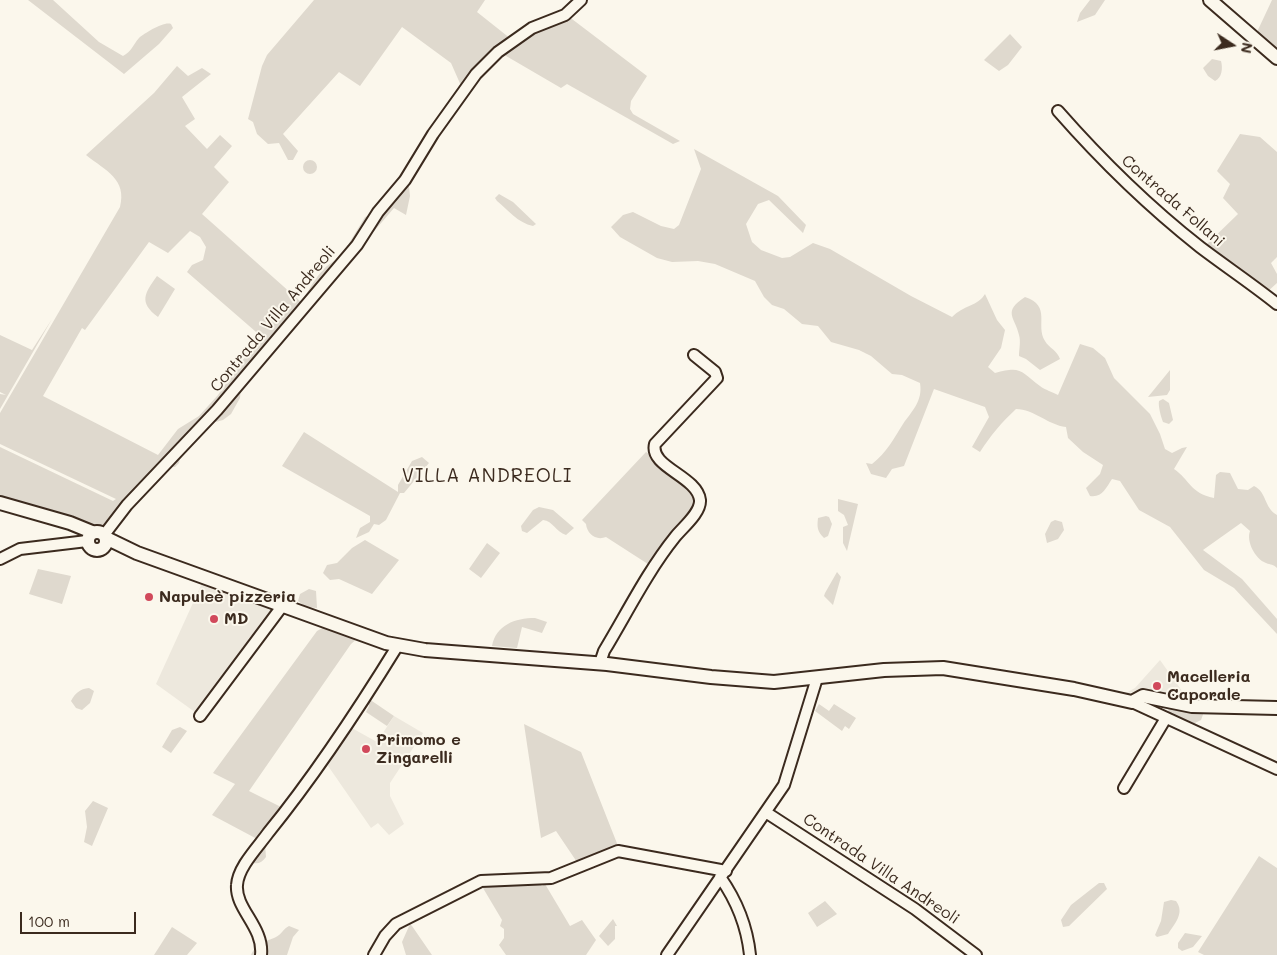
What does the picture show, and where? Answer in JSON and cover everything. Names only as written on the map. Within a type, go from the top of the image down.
[{"type":"main road","points":[[1210,0],[1277,58]]},
{"type":"main road","points":[[0,503],[70,523],[99,539],[386,643],[457,652],[600,663],[711,677],[774,682],[884,670],[942,668],[1074,689],[1132,702],[1143,696],[1192,706],[1277,708]]},
{"type":"street","name":"Contrada Villa Andreoli","points":[[99,539],[127,505],[217,410],[357,245],[378,212],[405,180],[449,111],[476,74],[498,52],[532,28],[565,16],[581,0]]},
{"type":"street","name":"Contrada Follani","points":[[1058,111],[1091,149],[1157,211],[1201,248],[1277,304]]},
{"type":"street","points":[[600,663],[604,651],[657,562],[696,512],[700,503],[698,493],[657,458],[653,450],[655,444],[716,378],[715,372],[694,354]]},
{"type":"street","points":[[0,559],[20,549],[99,539]]},
{"type":"street","points":[[200,716],[283,605]]},
{"type":"street","points":[[261,955],[261,940],[238,894],[236,885],[240,874],[258,847],[294,802],[356,712],[398,644]]},
{"type":"street","points":[[667,955],[767,813],[784,785],[817,678]]},
{"type":"street","points":[[1132,702],[1277,769]]},
{"type":"street","points":[[1124,788],[1166,718]]},
{"type":"street","name":"Contrada Villa Andreoli","points":[[767,813],[915,909],[976,955]]},
{"type":"street","points":[[374,955],[385,936],[396,924],[481,881],[551,878],[618,851],[723,874]]},
{"type":"street","points":[[723,874],[748,932],[750,955]]},
{"type":"shaded area","points":[[28,0],[53,0],[99,42],[123,56],[139,38],[150,31],[168,24],[171,24],[173,28],[159,44],[124,74]]},
{"type":"shaded area","points":[[314,0],[485,0],[477,12],[511,39],[462,88],[451,63],[402,27],[360,86],[339,72],[283,134],[298,151],[293,160],[288,160],[279,143],[268,144],[257,134],[253,122],[248,119],[262,66],[267,55]]},
{"type":"shaded area","points":[[1090,0],[1105,0],[1095,15],[1077,22],[1080,13]]},
{"type":"shaded area","points":[[1272,0],[1277,0],[1277,50],[1257,32]]},
{"type":"shaded area","points":[[568,16],[647,76],[631,101],[630,109],[633,114],[680,141],[673,144],[567,84],[561,88],[501,53],[536,29]]},
{"type":"shaded area","points":[[1010,34],[1022,47],[1008,65],[999,71],[984,60]]},
{"type":"shaded area","points":[[1212,59],[1221,61],[1222,64],[1221,75],[1215,81],[1208,76],[1203,68]]},
{"type":"shaded area","points":[[177,66],[188,76],[202,68],[211,74],[182,97],[195,119],[185,126],[207,149],[220,135],[232,146],[214,167],[229,182],[202,214],[301,302],[322,271],[340,258],[365,217],[377,212],[405,183],[409,187],[410,196],[406,215],[394,208],[351,258],[344,270],[329,284],[320,299],[297,322],[241,387],[240,398],[231,414],[223,420],[212,423],[195,441],[187,445],[182,450],[179,463],[175,467],[165,467],[106,531],[79,521],[0,498],[0,447],[113,501],[116,499],[0,444],[0,413],[120,207],[121,197],[118,182],[86,155],[154,93]],"holes":[[[190,231],[200,237],[206,247],[203,260],[192,265],[187,272],[263,338],[240,363],[218,395],[199,416],[178,429],[158,455],[43,396],[82,328],[85,330],[149,242],[168,253]]]},
{"type":"shaded area","points":[[1240,134],[1260,137],[1277,152],[1277,257],[1271,263],[1277,274],[1277,283],[1266,293],[1205,246],[1238,214],[1223,198],[1230,184],[1217,171]]},
{"type":"shaded area","points":[[694,149],[778,196],[806,225],[803,233],[769,200],[758,204],[746,224],[752,242],[761,250],[782,258],[790,257],[813,243],[830,249],[911,296],[952,317],[979,301],[985,294],[997,320],[1005,330],[1001,348],[988,367],[995,373],[1011,370],[1020,371],[1042,387],[1058,395],[1080,344],[1093,348],[1105,358],[1114,378],[1150,414],[1165,449],[1172,453],[1187,447],[1174,469],[1195,490],[1214,498],[1216,475],[1220,472],[1230,473],[1238,489],[1248,490],[1254,486],[1258,489],[1270,508],[1277,515],[1277,568],[1258,558],[1250,544],[1250,531],[1241,523],[1203,550],[1242,579],[1277,619],[1277,634],[1234,588],[1204,570],[1170,527],[1139,510],[1120,481],[1112,479],[1101,494],[1090,496],[1086,488],[1100,474],[1103,465],[1083,452],[1068,438],[1066,427],[1059,426],[1029,412],[1016,409],[997,429],[980,452],[972,447],[989,417],[985,407],[934,389],[904,466],[892,469],[886,478],[871,474],[866,463],[872,464],[893,441],[916,405],[920,395],[920,383],[902,375],[892,374],[871,356],[859,350],[831,342],[818,326],[802,324],[784,309],[772,305],[764,297],[755,281],[715,264],[698,261],[672,262],[657,258],[620,237],[611,227],[623,215],[633,212],[661,226],[674,229],[679,225],[701,169]]},
{"type":"shaded area","points":[[307,160],[313,160],[317,167],[313,174],[307,174],[303,170],[303,164]]},
{"type":"shaded area","points":[[499,194],[513,202],[536,224],[533,226],[514,216],[497,201],[495,198]]},
{"type":"shaded area","points":[[157,276],[175,289],[158,317],[148,307],[146,302],[149,287]]},
{"type":"shaded area","points":[[1025,297],[1038,305],[1041,311],[1042,335],[1060,359],[1040,370],[1019,356],[1020,337],[1012,311],[1018,302]]},
{"type":"shaded area","points":[[52,319],[0,409],[0,394],[6,395],[0,392],[0,335],[32,350]]},
{"type":"shaded area","points":[[1170,370],[1170,390],[1167,395],[1148,397]]},
{"type":"shaded area","points":[[1163,399],[1169,403],[1173,420],[1169,424],[1163,422],[1160,412],[1159,401]]},
{"type":"shaded area","points":[[304,432],[398,492],[398,485],[412,461],[422,457],[429,463],[404,493],[400,493],[386,520],[379,525],[374,524],[369,532],[356,538],[360,528],[370,522],[370,516],[282,466]]},
{"type":"shaded area","points":[[646,452],[657,459],[696,496],[696,508],[651,566],[606,537],[599,538],[590,534],[582,520]]},
{"type":"shaded area","points":[[838,499],[858,504],[847,551],[843,543],[843,527],[848,525],[844,515],[838,511]]},
{"type":"shaded area","points":[[539,507],[553,510],[574,528],[566,535],[549,522],[543,520],[527,533],[522,531],[521,526],[533,510]]},
{"type":"shaded area","points":[[829,517],[832,524],[828,536],[824,538],[819,531],[818,518]]},
{"type":"shaded area","points":[[1055,520],[1062,522],[1064,530],[1058,539],[1047,543],[1045,534],[1051,522]]},
{"type":"shaded area","points":[[365,540],[399,560],[372,594],[339,579],[330,580],[323,573],[327,565],[337,563],[352,548]]},
{"type":"shaded area","points":[[487,543],[500,553],[481,578],[469,569]]},
{"type":"shaded area","points":[[38,569],[71,576],[62,604],[29,594]]},
{"type":"shaded area","points":[[837,572],[841,577],[833,605],[824,596]]},
{"type":"shaded area","points":[[203,581],[278,608],[199,715],[156,684]]},
{"type":"shaded area","points":[[309,589],[316,591],[317,608],[306,607],[298,601],[300,594]]},
{"type":"shaded area","points":[[535,618],[547,622],[542,633],[522,627],[517,648],[492,646],[498,633],[508,624],[520,619]]},
{"type":"shaded area","points":[[326,626],[358,638],[351,644],[249,791],[285,809],[265,844],[266,857],[258,863],[251,862],[248,861],[249,849],[259,840],[212,815],[235,784],[213,773],[317,631]]},
{"type":"shaded area","points":[[1160,660],[1187,698],[1165,695],[1146,689],[1124,694],[1135,688]]},
{"type":"shaded area","points":[[89,688],[94,691],[90,703],[82,710],[76,708],[71,701],[80,690]]},
{"type":"shaded area","points":[[369,699],[394,716],[387,726],[366,712],[369,706]]},
{"type":"shaded area","points":[[819,704],[829,711],[834,704],[856,718],[849,729],[845,726],[842,731],[815,711]]},
{"type":"shaded area","points":[[1167,705],[1205,709],[1201,720],[1193,724],[1169,713]]},
{"type":"shaded area","points":[[394,716],[423,733],[390,783],[390,796],[404,824],[389,835],[378,823],[371,828],[326,763],[350,727],[377,742]]},
{"type":"shaded area","points":[[524,724],[581,752],[620,851],[579,865],[556,831],[541,838]]},
{"type":"shaded area","points":[[180,727],[187,731],[171,753],[162,747],[172,730]]},
{"type":"shaded area","points":[[93,801],[108,808],[92,846],[84,842],[87,827],[85,811]]},
{"type":"shaded area","points":[[1259,856],[1277,868],[1277,955],[1204,955],[1198,952]]},
{"type":"shaded area","points":[[1099,883],[1104,883],[1107,889],[1069,926],[1063,927],[1061,920],[1071,905]]},
{"type":"shaded area","points":[[508,884],[540,884],[542,886],[545,884],[570,926],[582,920],[596,940],[586,955],[506,955],[499,945],[504,938],[504,929],[500,926],[502,920],[483,888]]},
{"type":"shaded area","points":[[825,901],[837,914],[817,927],[808,913]]},
{"type":"shaded area","points":[[1176,901],[1179,905],[1178,918],[1168,934],[1157,937],[1155,935],[1161,921],[1164,902]]},
{"type":"shaded area","points":[[613,919],[617,926],[615,926],[615,939],[608,946],[599,936]]},
{"type":"shaded area","points":[[410,924],[432,955],[406,955],[402,942]]},
{"type":"shaded area","points":[[289,926],[299,930],[293,937],[287,955],[251,955],[259,945],[278,936]]},
{"type":"shaded area","points":[[172,927],[197,943],[187,955],[154,955]]},
{"type":"shaded area","points":[[1185,933],[1202,936],[1193,947],[1182,951],[1178,948],[1178,943]]},
{"type":"place","name":"Napuleè pizzeria","points":[[149,597]]},
{"type":"place","name":"MD","points":[[214,619]]},
{"type":"place","name":"Macelleria Caporale","points":[[1157,686]]},
{"type":"place","name":"Primomo e Zingarelli","points":[[366,749]]},
{"type":"district","name":"VILLA ANDREOLI","points":[[487,476]]}]
